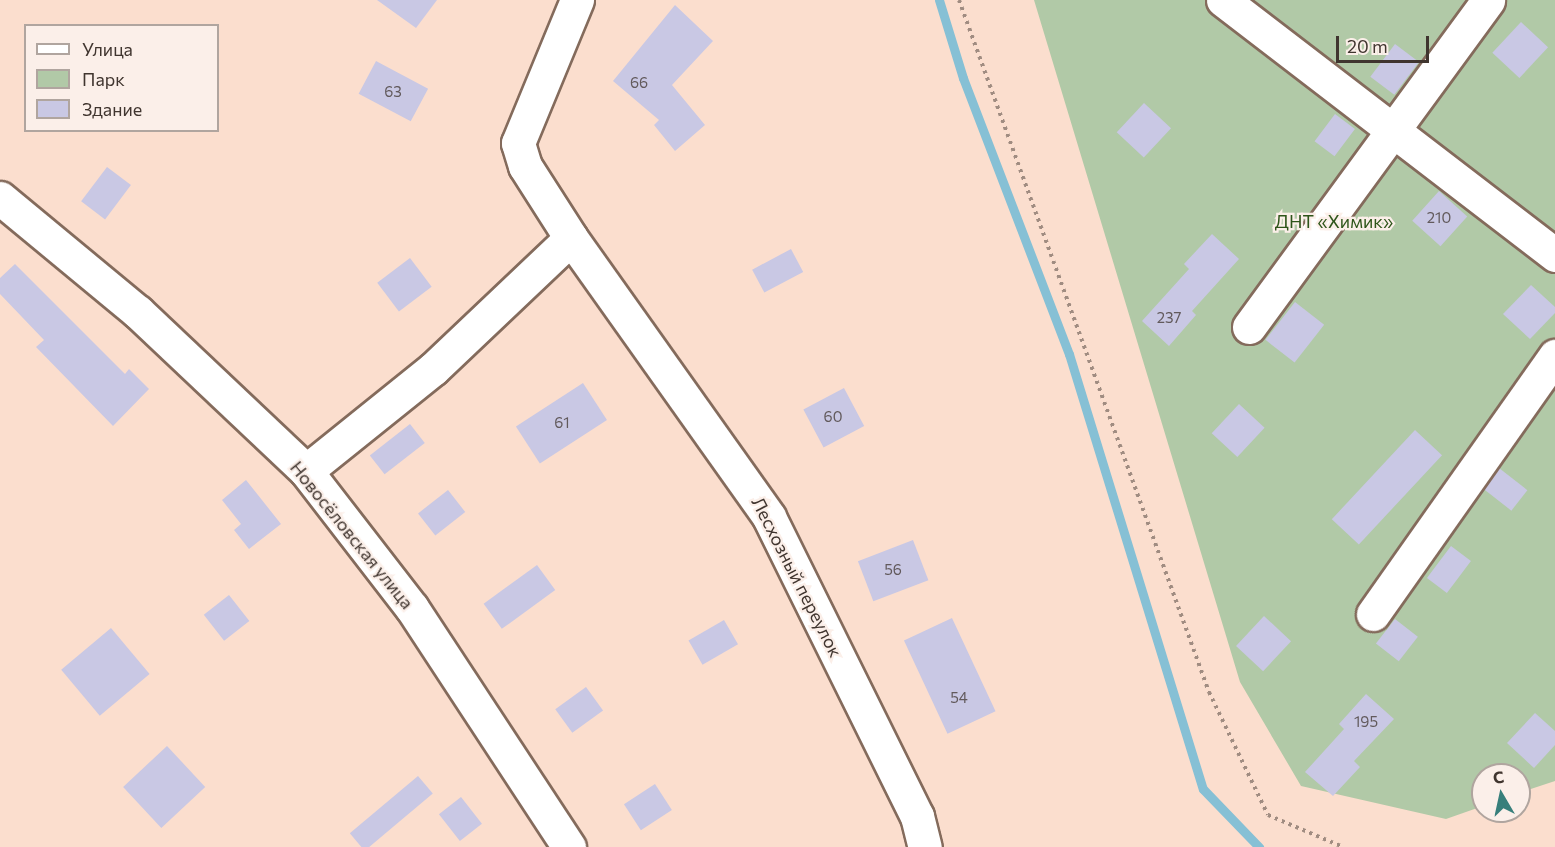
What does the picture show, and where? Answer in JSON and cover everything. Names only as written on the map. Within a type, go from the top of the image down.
[{"type":"street","name":"Лесхозный переулок","points":[[577,0],[518,143],[525,166],[571,238],[769,517],[917,816],[925,847]]},
{"type":"street","points":[[1223,0],[1393,133],[1555,255]]},
{"type":"street","points":[[1249,327],[1488,0]]},
{"type":"street","name":"Новосёловская улица","points":[[0,198],[138,312],[306,471],[412,608],[569,847]]},
{"type":"street","points":[[306,471],[433,369],[571,238]]},
{"type":"street","points":[[1373,614],[1555,356]]},
{"type":"path","points":[[959,0],[1209,692],[1268,815],[1343,847]]},
{"type":"green space","name":"ДНТ «Химик»","points":[[1034,0],[1555,0],[1555,781],[1531,789],[1531,763],[1471,763],[1471,810],[1446,819],[1301,786],[1240,682]]},
{"type":"building","points":[[377,0],[437,0],[416,28]]},
{"type":"building","points":[[675,5],[713,41],[672,85],[705,125],[675,151],[654,125],[659,120],[613,81]]},
{"type":"building","points":[[1521,22],[1548,47],[1519,78],[1492,53]]},
{"type":"building","points":[[1395,44],[1419,62],[1394,95],[1370,77]]},
{"type":"building","points":[[376,61],[428,89],[411,121],[359,94]]},
{"type":"building","points":[[1144,103],[1171,128],[1144,157],[1117,132]]},
{"type":"building","points":[[1335,114],[1355,129],[1335,156],[1315,141]]},
{"type":"building","points":[[107,167],[131,185],[105,219],[81,201]]},
{"type":"building","points":[[1439,191],[1467,216],[1440,246],[1412,221]]},
{"type":"building","points":[[1212,234],[1239,259],[1192,311],[1196,315],[1169,346],[1142,321],[1189,269],[1184,264]]},
{"type":"building","points":[[791,249],[803,272],[764,293],[752,270]]},
{"type":"building","points":[[410,258],[432,287],[399,311],[377,283]]},
{"type":"building","points":[[15,264],[125,374],[129,369],[149,389],[113,426],[36,347],[44,340],[0,294],[0,278]]},
{"type":"building","points":[[1531,285],[1555,307],[1555,313],[1530,339],[1503,314]]},
{"type":"building","points":[[1295,302],[1324,325],[1295,363],[1265,340]]},
{"type":"building","points":[[583,383],[607,420],[540,463],[516,427]]},
{"type":"building","points":[[844,388],[864,426],[824,448],[803,410]]},
{"type":"building","points":[[1239,404],[1265,428],[1237,457],[1212,433]]},
{"type":"building","points":[[410,424],[425,443],[385,474],[370,455]]},
{"type":"building","points":[[1415,430],[1442,455],[1359,544],[1332,519]]},
{"type":"building","points":[[1499,468],[1527,490],[1511,511],[1483,488]]},
{"type":"building","points":[[246,480],[281,524],[249,549],[234,530],[241,524],[222,500]]},
{"type":"building","points":[[448,490],[465,512],[435,535],[418,513]]},
{"type":"building","points":[[913,540],[928,580],[873,601],[858,561]]},
{"type":"building","points":[[1451,546],[1471,561],[1447,593],[1427,578]]},
{"type":"building","points":[[537,565],[555,590],[502,629],[484,604]]},
{"type":"building","points":[[229,595],[249,621],[224,641],[204,615]]},
{"type":"building","points":[[1264,616],[1291,641],[1263,671],[1236,646]]},
{"type":"building","points":[[952,618],[996,711],[947,734],[904,640]]},
{"type":"building","points":[[1395,619],[1418,637],[1399,661],[1376,643]]},
{"type":"building","points":[[724,620],[738,644],[702,665],[688,640]]},
{"type":"building","points":[[111,628],[150,674],[100,716],[61,670]]},
{"type":"building","points":[[586,687],[603,710],[572,733],[555,709]]},
{"type":"building","points":[[1366,694],[1394,719],[1354,761],[1360,767],[1333,796],[1305,772],[1344,729],[1339,724]]},
{"type":"building","points":[[1535,713],[1555,731],[1555,745],[1534,768],[1507,743]]},
{"type":"building","points":[[167,746],[205,787],[161,828],[123,787]]},
{"type":"building","points":[[418,776],[433,794],[369,847],[361,847],[350,833]]},
{"type":"building","points":[[655,784],[672,810],[641,830],[624,804]]},
{"type":"building","points":[[461,797],[482,824],[460,841],[439,814]]},
{"type":"waterway","points":[[939,0],[963,78],[1069,354],[1203,789],[1259,847]]}]
